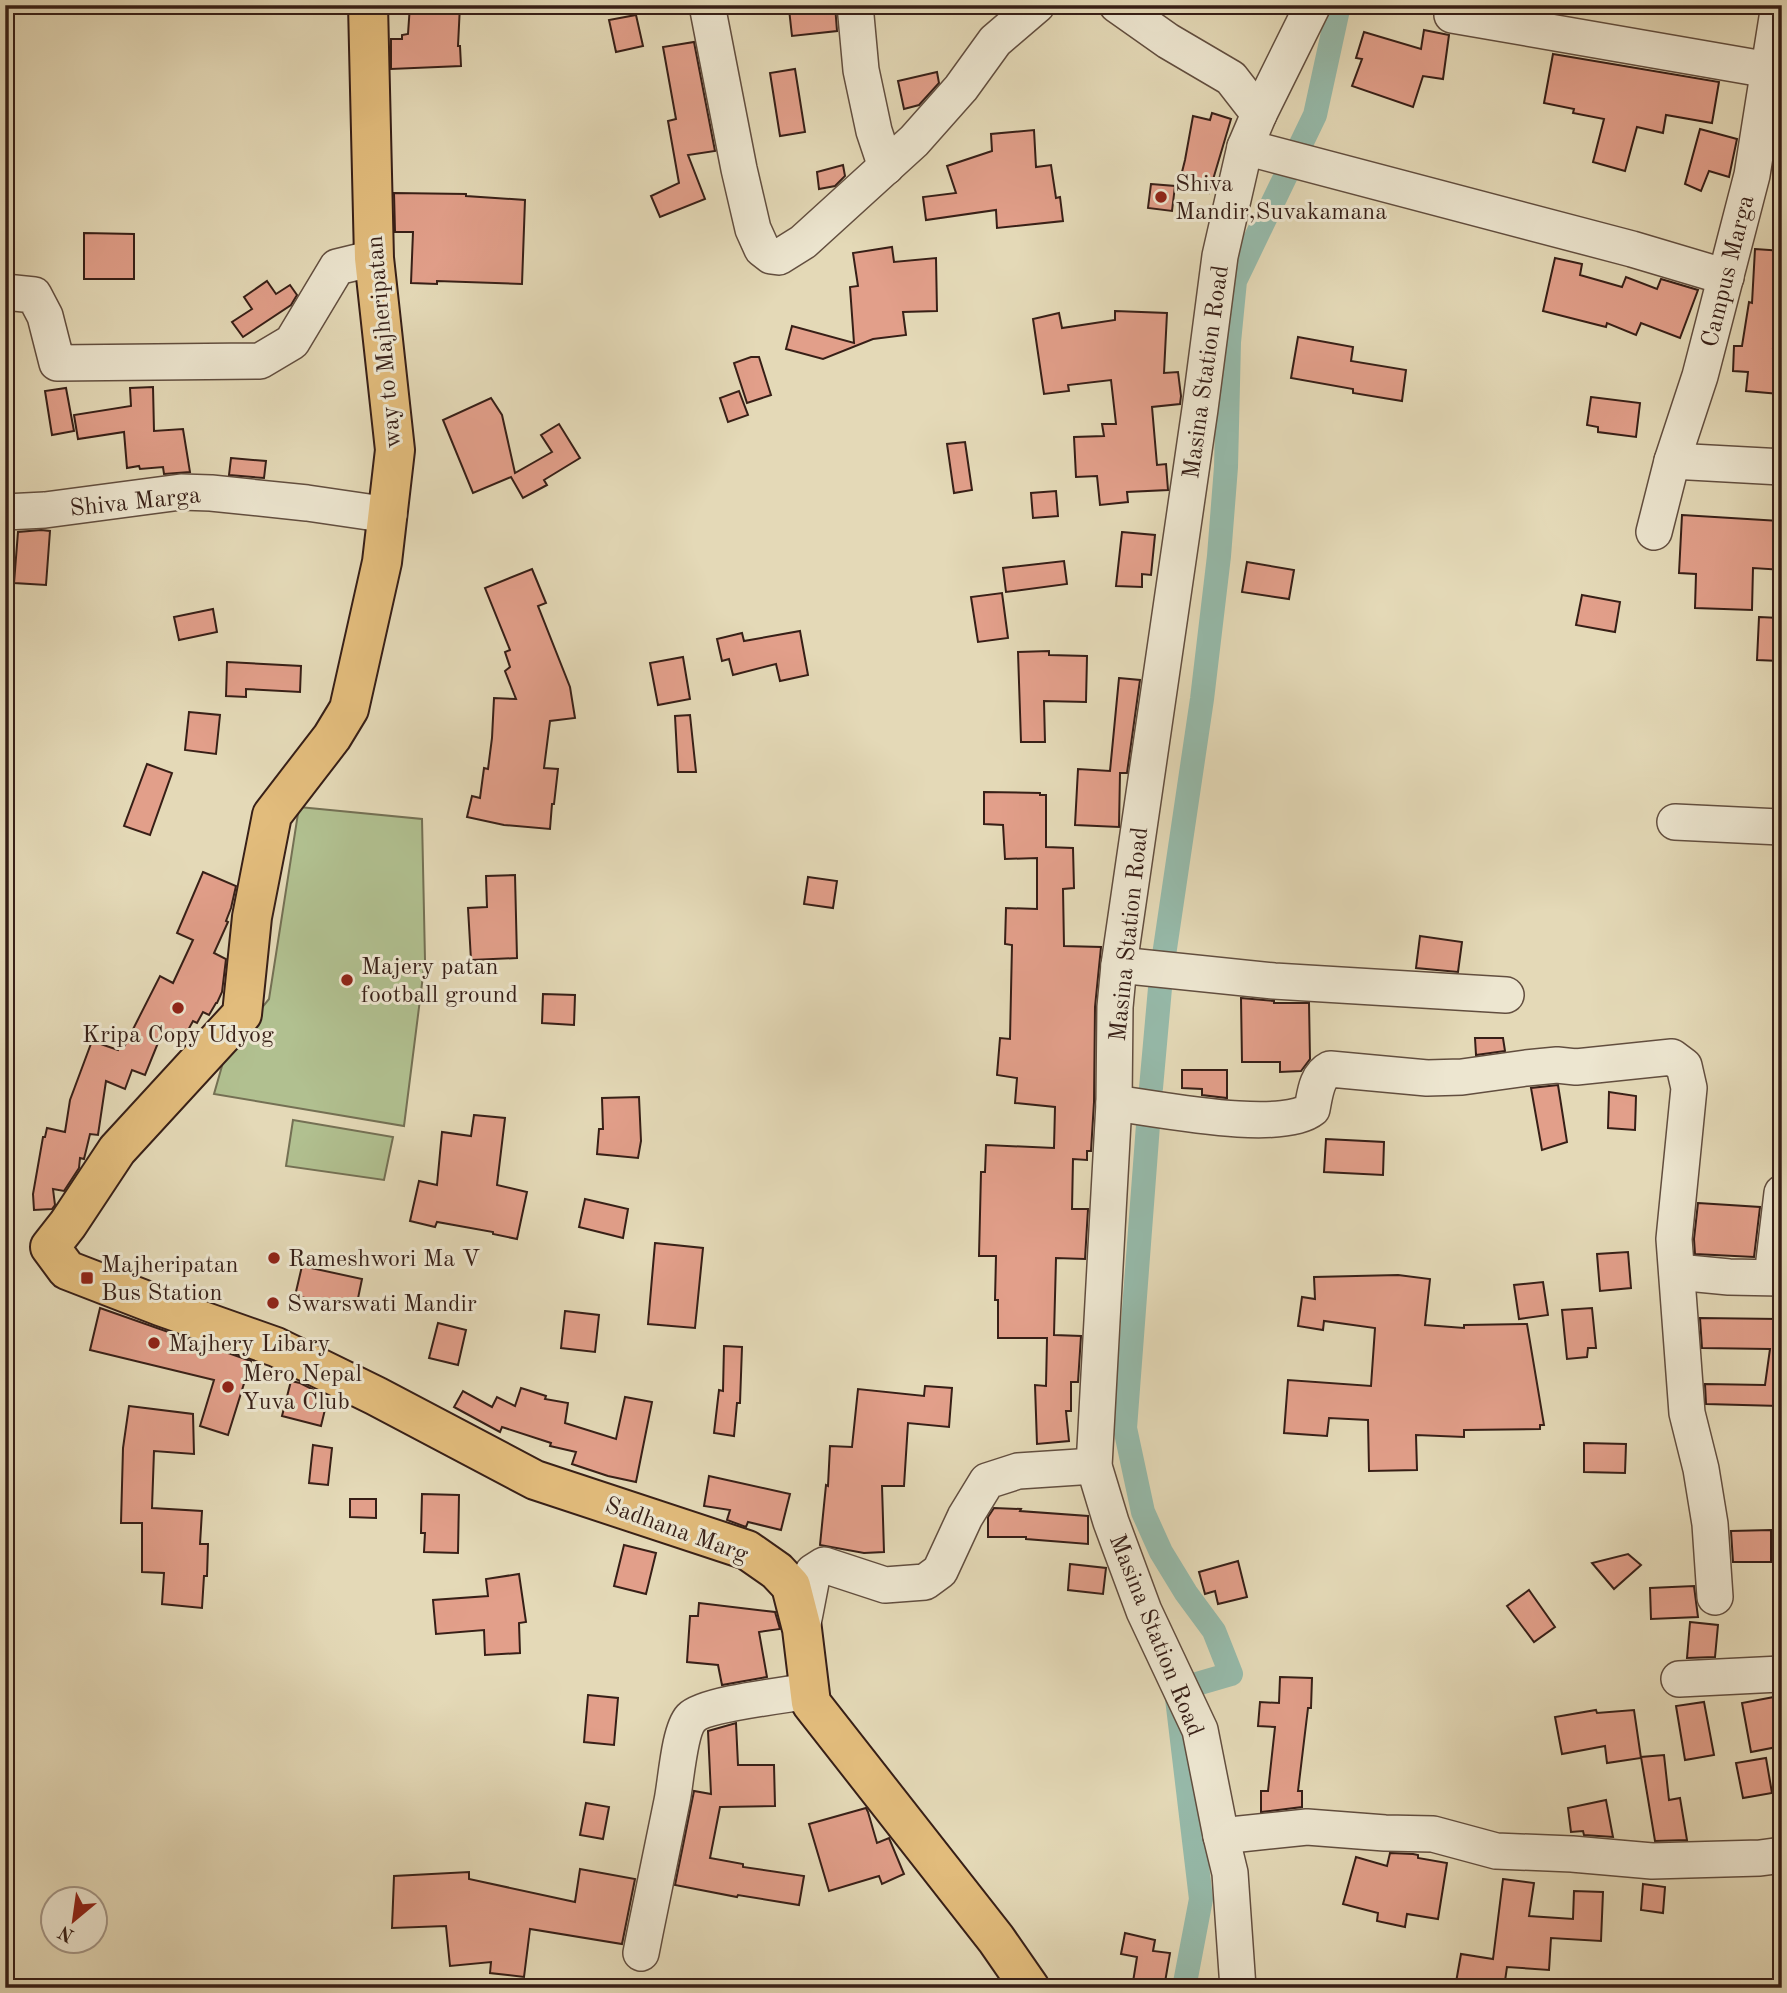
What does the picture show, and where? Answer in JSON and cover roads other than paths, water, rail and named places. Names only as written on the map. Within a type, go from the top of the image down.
[{"type":"main road","name":"way to Majheripatan","points":[[159,1306],[67,1270],[50,1247],[117,1150],[242,1014],[252,917],[272,815],[332,737],[349,709],[383,562],[395,450],[373,258],[368,5]]},
{"type":"main road","name":"Sadhana Marg","points":[[159,1306],[276,1347],[535,1480],[747,1550],[777,1571],[791,1586],[802,1629],[811,1703],[996,1939],[1030,1988]]},
{"type":"street","points":[[707,5],[753,229],[762,250],[771,256],[779,257],[803,242],[914,141],[961,88],[995,41],[1037,5]]},
{"type":"street","points":[[855,5],[861,71],[874,131],[886,167]]},
{"type":"street","points":[[1117,5],[1168,41],[1231,78],[1259,114]]},
{"type":"street","name":"Masina Station Road","points":[[1238,1988],[1230,1873],[1200,1730],[1144,1611],[1111,1522],[1094,1466],[1119,965],[1220,256],[1245,146],[1313,5]]},
{"type":"street","name":"Campus Marga","points":[[1654,532],[1672,461],[1700,376],[1752,175],[1779,5]]},
{"type":"street","points":[[1452,15],[1769,71]]},
{"type":"street","points":[[1245,146],[1632,249],[1726,277]]},
{"type":"street","points":[[5,292],[34,295],[46,316],[57,363],[260,361],[292,342],[337,267],[373,258]]},
{"type":"street","points":[[1672,461],[1782,467]]},
{"type":"street","name":"Shiva Marga","points":[[5,512],[46,510],[191,492],[307,503],[389,515]]},
{"type":"street","points":[[1675,822],[1782,827]]},
{"type":"street","points":[[1119,965],[1274,981],[1506,995]]},
{"type":"street","points":[[1114,1103],[1266,1121],[1300,1116],[1312,1109],[1320,1078],[1330,1069],[1427,1078],[1672,1057],[1684,1066],[1689,1088],[1674,1239],[1688,1413],[1710,1524],[1715,1597]]},
{"type":"street","points":[[1677,1272],[1777,1278],[1782,1193]]},
{"type":"street","points":[[802,1629],[813,1572],[824,1565],[885,1585],[925,1582],[940,1571],[965,1517],[988,1481],[1018,1471],[1094,1466]]},
{"type":"street","points":[[1679,1679],[1782,1674]]},
{"type":"street","points":[[641,1952],[673,1799],[680,1749],[691,1718],[701,1712],[721,1707],[809,1691]]},
{"type":"street","points":[[1221,1836],[1307,1828],[1433,1834],[1496,1850],[1652,1861],[1782,1855]]},
{"type":"waterway","points":[[1163,962],[1202,699],[1219,556],[1226,467],[1229,342],[1235,281],[1315,115],[1339,5]]},
{"type":"waterway","points":[[1151,1088],[1161,977]]},
{"type":"waterway","points":[[1148,1125],[1125,1428],[1143,1512],[1161,1552],[1214,1631],[1231,1674],[1176,1690],[1201,1899],[1184,1988]]},
{"type":"place","name":"Shiva Mandir,Suvakamana","points":[[1161,197]]},
{"type":"place","name":"Majery patan football ground","points":[[347,980]]},
{"type":"place","name":"Kripa Copy Udyog","points":[[178,1008]]},
{"type":"place","name":"Rameshwori Ma V","points":[[274,1258]]},
{"type":"place","name":"Majheripatan Bus Station","points":[[87,1278]]},
{"type":"place","name":"Swarswati Mandir","points":[[273,1303]]},
{"type":"place","name":"Majhery Libary","points":[[154,1343]]},
{"type":"place","name":"Mero Nepal Yuva Club","points":[[228,1387]]}]
